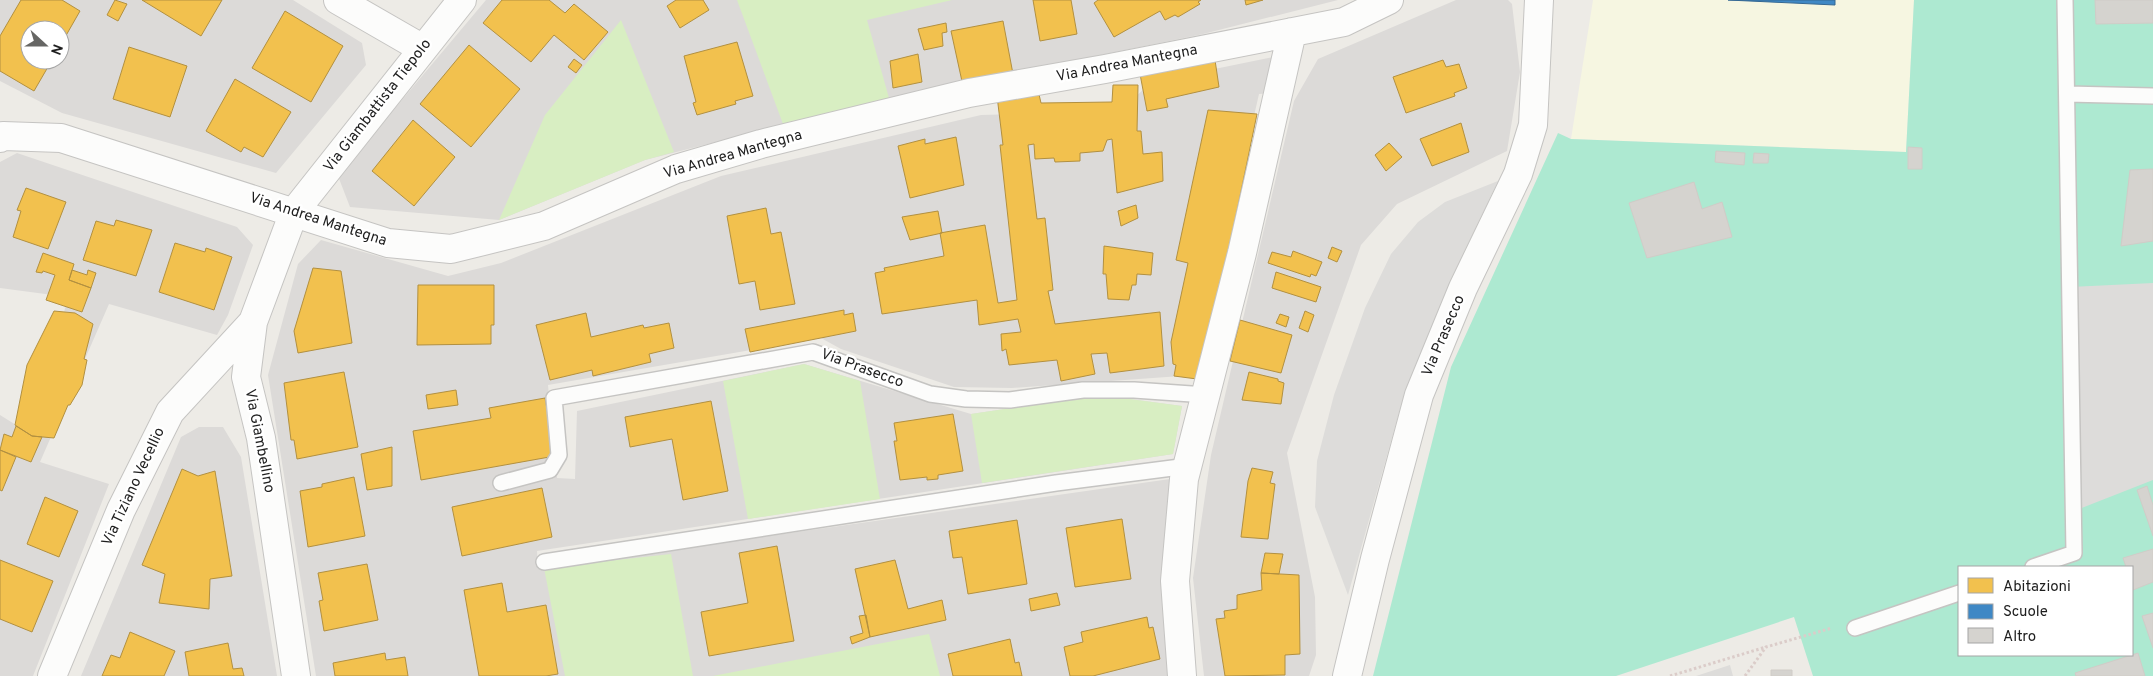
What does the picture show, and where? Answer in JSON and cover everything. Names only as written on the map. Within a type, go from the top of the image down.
[{"type":"street","points":[[338,0],[423,49]]},
{"type":"street","name":"Via Giambattista Tiepolo","points":[[294,212],[462,0]]},
{"type":"street","name":"Via Andrea Mantegna","points":[[0,138],[4,136],[61,138],[388,244],[451,250],[544,226],[676,169],[761,144],[969,93],[1105,69],[1344,22],[1389,0]]},
{"type":"street","name":"Via Prasecco","points":[[1347,676],[1375,559],[1419,395],[1463,288],[1518,174],[1533,125],[1539,0]]},
{"type":"street","points":[[1182,676],[1175,580],[1184,479],[1242,253],[1292,32]]},
{"type":"street","name":"Via Giambellino","points":[[294,212],[253,322],[246,377],[261,438],[296,676]]},
{"type":"street","name":"Via Tiziano Vecellio","points":[[52,676],[121,510],[170,412],[253,322]]},
{"type":"lane","points":[[2036,566],[2074,553],[2065,0]]},
{"type":"lane","points":[[2067,94],[2153,96]]},
{"type":"lane","name":"Via Prasecco","points":[[501,483],[550,470],[559,455],[554,398],[813,352],[930,394],[966,399],[1010,400],[1083,390],[1134,390],[1206,395]]},
{"type":"lane","points":[[544,562],[1056,483],[1188,466]]},
{"type":"lane","points":[[1855,628],[1958,593]]},
{"type":"path","points":[[1670,676],[1831,628],[1855,628]]},
{"type":"path","points":[[1745,676],[1766,647]]},
{"type":"shaded area","points":[[0,0],[293,0],[362,43],[366,65],[276,173],[62,113],[0,81]]},
{"type":"shaded area","points":[[486,0],[1338,0],[1203,34],[878,101],[645,160],[499,220],[350,207],[338,176]]},
{"type":"shaded area","points":[[1456,0],[1508,0],[1512,4],[1520,72],[1507,151],[1397,204],[1361,245],[1287,453],[1315,597],[1316,655],[1309,676],[1204,676],[1193,578],[1211,455],[1294,101],[1318,59]]},
{"type":"shaded area","points":[[1593,0],[1914,0],[1906,152],[1571,139]]},
{"type":"shaded area","points":[[1273,57],[1271,93],[1259,94],[1195,375],[1012,388],[954,387],[841,349],[821,338],[548,385],[557,478],[575,479],[577,411],[804,364],[971,414],[1100,395],[1182,406],[1173,454],[537,551],[538,569],[1170,479],[1161,586],[1169,676],[316,676],[268,375],[298,264],[321,240],[448,276],[501,263],[721,176],[981,115],[1121,111],[1151,82]]},
{"type":"shaded area","points":[[17,153],[237,227],[253,245],[228,315],[217,335],[109,304],[40,462],[109,484],[33,676],[0,676],[0,415],[32,435],[68,297],[0,288],[0,162]]},
{"type":"shaded area","points":[[1498,181],[1452,278],[1400,409],[1348,595],[1315,507],[1317,461],[1334,395],[1365,308],[1391,254],[1418,222],[1445,202]]},
{"type":"shaded area","points":[[2153,283],[2153,480],[2074,511],[2070,287]]},
{"type":"shaded area","points":[[199,427],[223,427],[241,457],[277,676],[81,676],[181,437]]},
{"type":"shaded area","points":[[1730,665],[1733,676],[1696,676]]},
{"type":"green space","points":[[737,0],[952,0],[867,20],[889,98],[783,124]]},
{"type":"green space","points":[[1914,0],[2153,0],[2153,676],[1813,676],[1794,617],[1616,676],[1373,676],[1451,367],[1558,133],[1571,139],[1906,152]]},
{"type":"green space","points":[[621,20],[674,152],[645,160],[499,220],[545,115]]},
{"type":"green space","points":[[804,364],[860,381],[880,499],[748,519],[723,381]]},
{"type":"green space","points":[[1100,395],[1182,406],[1173,454],[982,483],[971,414]]},
{"type":"green space","points":[[671,554],[693,676],[565,676],[544,568]]},
{"type":"green space","points":[[929,634],[940,676],[713,676],[718,675]]},
{"type":"building: Abitazioni","points":[[21,0],[62,0],[80,11],[70,28],[70,20],[20,20],[20,70],[46,70],[34,91],[0,71],[0,36]]},
{"type":"building: Abitazioni","points":[[115,0],[127,4],[118,21],[107,15]]},
{"type":"building: Abitazioni","points":[[142,0],[222,0],[201,36]]},
{"type":"building: Abitazioni","points":[[502,0],[549,0],[565,13],[574,4],[608,32],[584,60],[554,35],[531,62],[483,23]]},
{"type":"building: Abitazioni","points":[[676,0],[703,0],[709,10],[680,28],[667,6]]},
{"type":"building: Abitazioni","points":[[1033,0],[1071,0],[1077,34],[1040,41]]},
{"type":"building: Abitazioni","points":[[1098,0],[1201,0],[1198,2],[1200,4],[1178,17],[1175,15],[1165,20],[1160,11],[1114,37],[1094,3]]},
{"type":"building: Abitazioni","points":[[1245,0],[1263,0],[1246,5]]},
{"type":"building: Abitazioni","points":[[285,11],[343,46],[311,102],[252,68]]},
{"type":"building: Abitazioni","points":[[1003,21],[1013,74],[963,86],[951,31]]},
{"type":"building: Abitazioni","points":[[946,23],[947,32],[942,33],[943,46],[924,50],[918,29]]},
{"type":"building: Abitazioni","points":[[737,42],[753,96],[735,101],[736,104],[697,115],[693,103],[696,102],[684,56]]},
{"type":"building: Abitazioni","points":[[469,45],[520,89],[471,147],[420,104]]},
{"type":"building: Abitazioni","points":[[129,47],[187,66],[170,117],[113,99]]},
{"type":"building: Abitazioni","points":[[918,54],[922,82],[893,88],[890,61]]},
{"type":"building: Abitazioni","points":[[574,59],[582,65],[576,73],[568,67]]},
{"type":"building: Abitazioni","points":[[1215,60],[1219,87],[1166,99],[1168,107],[1147,111],[1140,74]]},
{"type":"building: Abitazioni","points":[[1443,60],[1446,67],[1459,64],[1467,88],[1454,93],[1455,96],[1406,113],[1393,77]]},
{"type":"building: Abitazioni","points":[[235,79],[291,112],[263,157],[244,147],[241,152],[206,131]]},
{"type":"building: Abitazioni","points":[[1113,85],[1138,85],[1137,131],[1141,131],[1143,154],[1162,152],[1163,181],[1117,193],[1112,139],[1107,140],[1103,151],[1080,153],[1080,161],[1055,162],[1054,158],[1035,159],[1034,144],[1028,145],[1037,219],[1045,218],[1053,290],[1048,291],[1055,324],[1160,312],[1164,366],[1110,373],[1107,353],[1091,354],[1095,374],[1061,381],[1057,360],[1009,365],[1006,349],[1002,351],[1001,334],[1021,332],[1018,319],[979,325],[977,300],[882,314],[875,273],[885,271],[884,268],[944,256],[940,233],[985,225],[998,303],[1017,300],[1000,145],[1003,145],[997,96],[1038,90],[1041,103],[1112,102]]},
{"type":"building: Abitazioni","points":[[1208,110],[1257,114],[1225,269],[1197,379],[1174,376],[1176,365],[1173,364],[1171,342],[1188,263],[1176,260]]},
{"type":"building: Abitazioni","points":[[413,120],[455,157],[414,206],[372,171]]},
{"type":"building: Abitazioni","points":[[1461,123],[1469,152],[1432,166],[1420,139]]},
{"type":"building: Abitazioni","points":[[956,137],[964,185],[910,198],[898,146],[925,139],[925,144]]},
{"type":"building: Abitazioni","points":[[1389,143],[1402,157],[1386,171],[1375,155]]},
{"type":"building: Abitazioni","points":[[26,188],[66,202],[48,249],[13,237],[21,211],[17,210]]},
{"type":"building: Abitazioni","points":[[1136,205],[1138,218],[1121,226],[1118,211]]},
{"type":"building: Abitazioni","points":[[766,208],[771,234],[781,232],[795,304],[760,310],[755,281],[739,284],[727,216]]},
{"type":"building: Abitazioni","points":[[938,211],[942,233],[910,240],[902,217]]},
{"type":"building: Abitazioni","points":[[116,220],[152,230],[136,276],[83,260],[96,221],[114,226]]},
{"type":"building: Abitazioni","points":[[175,243],[205,252],[206,248],[232,257],[214,310],[159,292]]},
{"type":"building: Abitazioni","points":[[1104,246],[1153,253],[1151,275],[1137,274],[1136,285],[1132,285],[1129,300],[1108,299],[1106,274],[1103,274]]},
{"type":"building: Abitazioni","points":[[1332,247],[1342,251],[1337,262],[1328,258]]},
{"type":"building: Abitazioni","points":[[1293,251],[1322,262],[1316,276],[1311,274],[1310,277],[1268,263],[1272,252],[1291,257]]},
{"type":"building: Abitazioni","points":[[43,253],[74,264],[69,280],[91,288],[82,312],[46,300],[55,275],[43,271],[42,273],[36,272]]},
{"type":"building: Abitazioni","points":[[313,268],[341,271],[352,343],[298,353],[294,331]]},
{"type":"building: Abitazioni","points":[[72,270],[87,275],[88,270],[96,273],[91,288],[69,280]]},
{"type":"building: Abitazioni","points":[[1276,272],[1321,287],[1316,302],[1272,288]]},
{"type":"building: Abitazioni","points":[[418,285],[494,285],[494,325],[491,325],[491,344],[417,345]]},
{"type":"building: Abitazioni","points":[[844,310],[844,315],[853,313],[856,331],[750,352],[745,329]]},
{"type":"building: Abitazioni","points":[[54,311],[75,313],[93,324],[84,359],[87,360],[82,385],[70,405],[68,405],[54,438],[32,436],[15,425],[27,365]]},
{"type":"building: Abitazioni","points":[[1305,311],[1314,315],[1308,332],[1299,328]]},
{"type":"building: Abitazioni","points":[[586,313],[591,337],[643,325],[644,328],[669,323],[674,348],[649,354],[651,362],[593,376],[592,370],[550,380],[536,325]]},
{"type":"building: Abitazioni","points":[[1280,314],[1289,317],[1286,327],[1276,323]]},
{"type":"building: Abitazioni","points":[[1240,320],[1292,335],[1281,373],[1230,361]]},
{"type":"building: Abitazioni","points":[[344,372],[358,447],[297,459],[294,440],[291,440],[284,383]]},
{"type":"building: Abitazioni","points":[[1249,372],[1278,379],[1278,381],[1284,383],[1281,404],[1242,400]]},
{"type":"building: Abitazioni","points":[[456,390],[458,405],[428,409],[426,395]]},
{"type":"building: Abitazioni","points":[[545,398],[555,456],[421,480],[413,431],[491,418],[489,408]]},
{"type":"building: Abitazioni","points":[[711,401],[728,491],[683,500],[672,439],[630,447],[625,417]]},
{"type":"building: Abitazioni","points":[[953,414],[963,471],[938,475],[938,479],[927,480],[927,477],[900,480],[894,441],[897,441],[894,423]]},
{"type":"building: Abitazioni","points":[[16,426],[32,436],[42,437],[31,462],[0,450],[4,434],[12,437]]},
{"type":"building: Abitazioni","points":[[392,447],[392,486],[367,490],[361,454]]},
{"type":"building: Abitazioni","points":[[0,450],[16,457],[2,491],[0,490]]},
{"type":"building: Abitazioni","points":[[1252,468],[1273,472],[1270,483],[1275,484],[1268,539],[1241,537],[1248,481]]},
{"type":"building: Abitazioni","points":[[182,469],[198,476],[215,471],[232,576],[210,579],[209,609],[159,603],[165,574],[142,565]]},
{"type":"building: Abitazioni","points":[[354,477],[365,536],[308,547],[300,491],[322,487],[322,484]]},
{"type":"building: Abitazioni","points":[[542,488],[552,537],[462,556],[452,507]]},
{"type":"building: Abitazioni","points":[[45,497],[78,511],[59,557],[27,544]]},
{"type":"building: Abitazioni","points":[[1122,519],[1131,579],[1075,587],[1066,528]]},
{"type":"building: Abitazioni","points":[[1017,520],[1027,584],[968,594],[962,557],[953,558],[949,531]]},
{"type":"building: Abitazioni","points":[[777,546],[794,641],[709,656],[701,612],[748,603],[739,553]]},
{"type":"building: Abitazioni","points":[[1265,553],[1283,554],[1279,574],[1261,573]]},
{"type":"building: Abitazioni","points":[[0,560],[53,581],[32,632],[0,619]]},
{"type":"building: Abitazioni","points":[[895,560],[908,609],[942,600],[946,620],[870,637],[855,569]]},
{"type":"building: Abitazioni","points":[[367,564],[378,620],[324,631],[319,601],[323,600],[318,573]]},
{"type":"building: Abitazioni","points":[[1261,573],[1299,575],[1300,654],[1285,655],[1285,675],[1225,676],[1216,619],[1225,618],[1224,611],[1237,609],[1237,595],[1262,590]]},
{"type":"building: Abitazioni","points":[[502,583],[507,612],[546,605],[558,674],[546,676],[479,676],[464,590]]},
{"type":"building: Abitazioni","points":[[1057,593],[1060,605],[1031,611],[1029,599]]},
{"type":"building: Abitazioni","points":[[866,615],[870,637],[852,644],[850,637],[863,633],[859,616]]},
{"type":"building: Abitazioni","points":[[1147,617],[1149,628],[1153,627],[1160,659],[1093,676],[1070,676],[1064,647],[1083,642],[1081,632]]},
{"type":"building: Abitazioni","points":[[130,632],[175,651],[164,676],[102,676],[111,655],[120,658]]},
{"type":"building: Abitazioni","points":[[1010,639],[1015,663],[1019,662],[1022,676],[953,676],[948,654]]},
{"type":"building: Abitazioni","points":[[228,643],[233,669],[242,668],[244,676],[189,676],[185,652]]},
{"type":"building: Abitazioni","points":[[385,653],[386,660],[405,657],[408,676],[335,676],[333,663]]},
{"type":"building: Scuole","points":[[1728,0],[1835,0],[1835,5]]},
{"type":"building: Altro","points":[[2095,0],[2153,0],[2153,23],[2096,24]]},
{"type":"building: Altro","points":[[1908,147],[1922,148],[1922,169],[1908,169]]},
{"type":"building: Altro","points":[[1716,151],[1745,153],[1744,165],[1715,162]]},
{"type":"building: Altro","points":[[1754,153],[1769,154],[1768,163],[1753,163]]},
{"type":"building: Altro","points":[[2153,169],[2153,241],[2121,246],[2130,170]]},
{"type":"building: Altro","points":[[1694,182],[1702,209],[1722,202],[1732,237],[1647,258],[1629,203]]},
{"type":"building: Altro","points":[[2147,486],[2153,505],[2153,536],[2137,490]]},
{"type":"building: Altro","points":[[2153,549],[2153,582],[2133,590],[2133,566],[2126,566],[2123,558]]},
{"type":"building: Altro","points":[[2153,613],[2153,648],[2142,616]]},
{"type":"building: Altro","points":[[2138,653],[2145,676],[2076,676],[2075,673]]},
{"type":"building: Altro","points":[[1771,670],[1792,670],[1792,676],[1771,676]]}]
